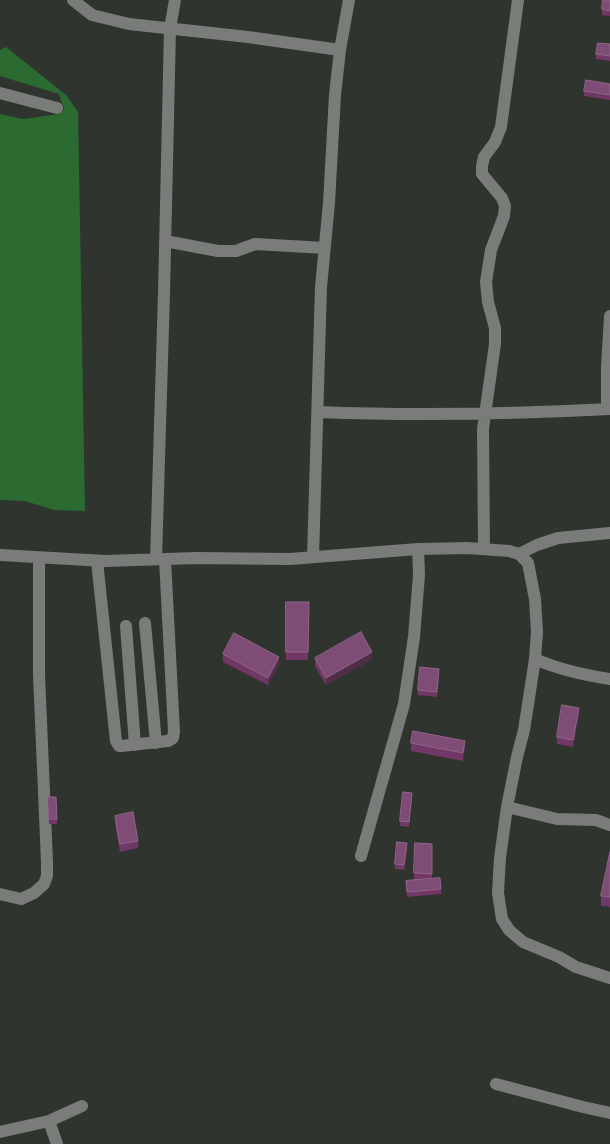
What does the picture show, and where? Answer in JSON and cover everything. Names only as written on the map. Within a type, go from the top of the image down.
[{"type":"street","points":[[73,0],[92,15],[129,24],[248,37],[340,50]]},
{"type":"street","points":[[97,561],[116,741],[121,746],[168,741],[173,738],[174,732],[172,684],[160,559],[170,29],[175,0]]},
{"type":"street","points":[[313,557],[319,412],[321,287],[340,50],[349,0]]},
{"type":"street","points":[[484,550],[484,415],[490,388],[495,344],[486,282],[491,250],[504,216],[505,206],[502,198],[482,174],[482,166],[501,127],[518,0]]},
{"type":"street","points":[[0,94],[56,108]]},
{"type":"street","points":[[165,240],[218,252],[236,251],[256,244],[324,248]]},
{"type":"street","points":[[319,412],[394,415],[484,415],[609,409],[607,367],[610,316]]},
{"type":"street","points":[[519,554],[558,538],[610,533]]},
{"type":"street","points":[[0,555],[97,561],[313,557],[467,548],[509,551],[519,554],[528,563],[535,599],[537,632],[526,721],[516,757],[507,807],[500,858],[499,906],[505,924],[523,942],[559,957],[576,967],[610,978]]},
{"type":"street","points":[[361,856],[404,704],[414,637],[418,550]]},
{"type":"street","points":[[0,894],[21,899],[28,897],[40,889],[47,876],[39,674],[39,558]]},
{"type":"street","points":[[145,623],[156,743]]},
{"type":"street","points":[[126,626],[135,745]]},
{"type":"street","points":[[535,659],[554,668],[576,674],[610,679]]},
{"type":"street","points":[[130,684],[172,684]]},
{"type":"street","points":[[507,807],[557,819],[596,820],[610,825]]},
{"type":"street","points":[[496,1084],[583,1108],[610,1113]]},
{"type":"street","points":[[0,1132],[49,1121],[82,1106]]},
{"type":"street","points":[[49,1121],[56,1144]]},
{"type":"green space","points":[[6,47],[66,95],[78,112],[85,511],[54,510],[25,501],[0,500],[0,114],[23,119],[60,114],[64,109],[59,94],[0,76],[0,50]]},
{"type":"building","points":[[603,0],[610,0],[610,11],[602,9]]},
{"type":"building","points":[[598,43],[610,44],[610,56],[596,54]]},
{"type":"building","points":[[586,80],[610,84],[610,95],[584,91]]},
{"type":"building","points":[[286,602],[309,602],[308,652],[286,652]]},
{"type":"building","points":[[361,632],[372,652],[326,678],[315,658]]},
{"type":"building","points":[[234,633],[279,657],[268,678],[223,654]]},
{"type":"building","points":[[420,667],[439,669],[437,692],[418,690]]},
{"type":"building","points":[[562,705],[579,708],[573,740],[557,737]]},
{"type":"building","points":[[413,731],[465,741],[463,753],[411,743]]},
{"type":"building","points":[[403,792],[412,793],[409,822],[400,821]]},
{"type":"building","points":[[48,797],[56,797],[57,819],[49,819]]},
{"type":"building","points":[[133,812],[138,841],[120,844],[115,816]]},
{"type":"building","points":[[397,842],[407,843],[404,865],[395,864]]},
{"type":"building","points":[[415,843],[432,844],[432,874],[414,873]]},
{"type":"building","points":[[610,852],[610,897],[601,896]]},
{"type":"building","points":[[440,878],[441,889],[407,892],[406,881]]}]
